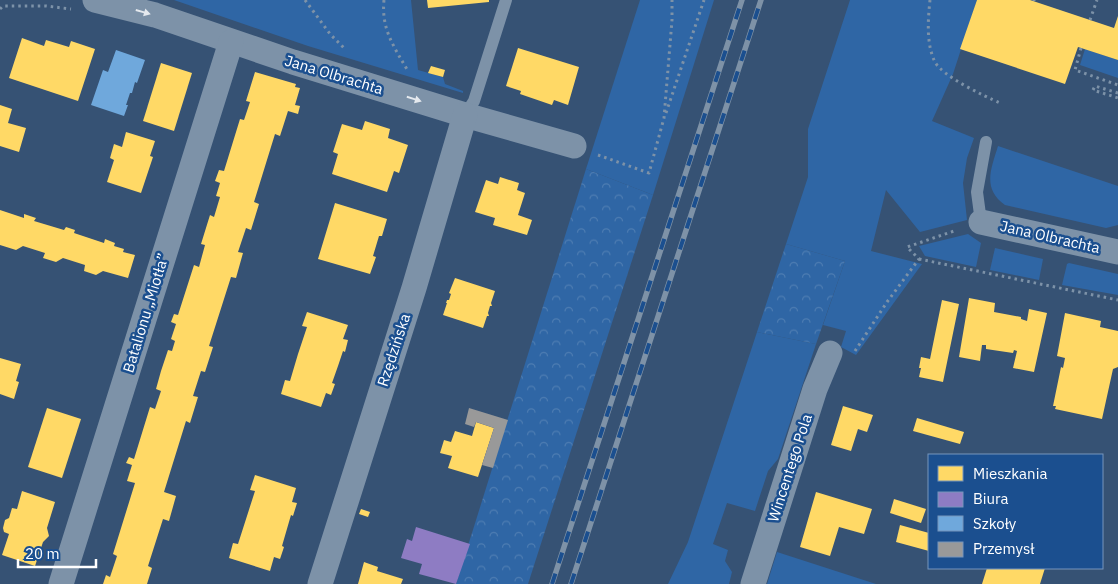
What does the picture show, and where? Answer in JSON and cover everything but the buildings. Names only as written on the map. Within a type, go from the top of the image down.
[{"type":"street","name":"Jana Olbrachta","points":[[102,0],[465,115],[574,146]]},
{"type":"street","name":"Batalionu „Miotła”","points":[[61,584],[231,42]]},
{"type":"street","name":"Rzędzińska","points":[[320,584],[414,288],[465,115]]},
{"type":"street","name":"Jana Olbrachta","points":[[981,222],[1118,252]]},
{"type":"street","name":"Wincentego Pola","points":[[753,584],[815,389],[830,353]]},
{"type":"lane","points":[[465,115],[474,101],[506,0]]},
{"type":"lane","points":[[981,222],[977,192],[986,142]]},
{"type":"path","points":[[306,0],[330,34],[349,53]]},
{"type":"path","points":[[384,0],[382,12],[387,31],[410,74]]},
{"type":"path","points":[[664,118],[672,0]]},
{"type":"path","points":[[574,146],[649,173],[664,118],[704,0]]},
{"type":"path","points":[[930,0],[928,24],[934,61],[939,68],[970,89],[1000,103]]},
{"type":"path","points":[[1090,20],[1097,0]]},
{"type":"path","points":[[1081,48],[1075,70],[1118,85]]},
{"type":"path","points":[[1118,93],[1095,86],[1093,90],[1118,98]]},
{"type":"path","points":[[981,222],[908,247],[919,259],[1118,300]]},
{"type":"path","points":[[830,353],[854,352],[887,302],[919,259]]},
{"type":"green space","points":[[174,0],[411,0],[418,70],[443,77],[445,84],[463,91],[463,93],[308,46]]},
{"type":"green space","points":[[640,0],[714,0],[653,195],[586,169]]},
{"type":"green space","points":[[850,0],[977,0],[953,74],[932,121],[974,138],[967,158],[963,183],[967,220],[920,232],[886,190],[871,251],[922,264],[856,355],[841,347],[846,331],[823,325],[845,261],[786,244],[808,177],[808,129]]},
{"type":"green space","points":[[1085,49],[1118,60],[1118,78],[1080,65]]},
{"type":"green space","points":[[998,146],[1118,186],[1118,225],[1106,228],[1005,205],[993,192],[990,178]]},
{"type":"green space","points":[[586,169],[653,195],[528,584],[456,584]]},
{"type":"green space","points":[[968,234],[981,243],[976,267],[925,256],[919,246]]},
{"type":"green space","points":[[786,244],[845,261],[816,344],[757,332]]},
{"type":"green space","points":[[995,248],[1043,259],[1039,280],[990,270]]},
{"type":"green space","points":[[1067,264],[1118,274],[1118,295],[1062,285]]},
{"type":"green space","points":[[757,332],[816,344],[778,459],[768,471],[755,511],[727,503],[713,544],[728,550],[725,561],[732,572],[729,584],[668,584],[688,542]]},
{"type":"green space","points":[[777,552],[876,584],[767,584]]},
{"type":"railway","points":[[552,584],[742,0]]},
{"type":"railway","points":[[571,584],[761,0]]}]
